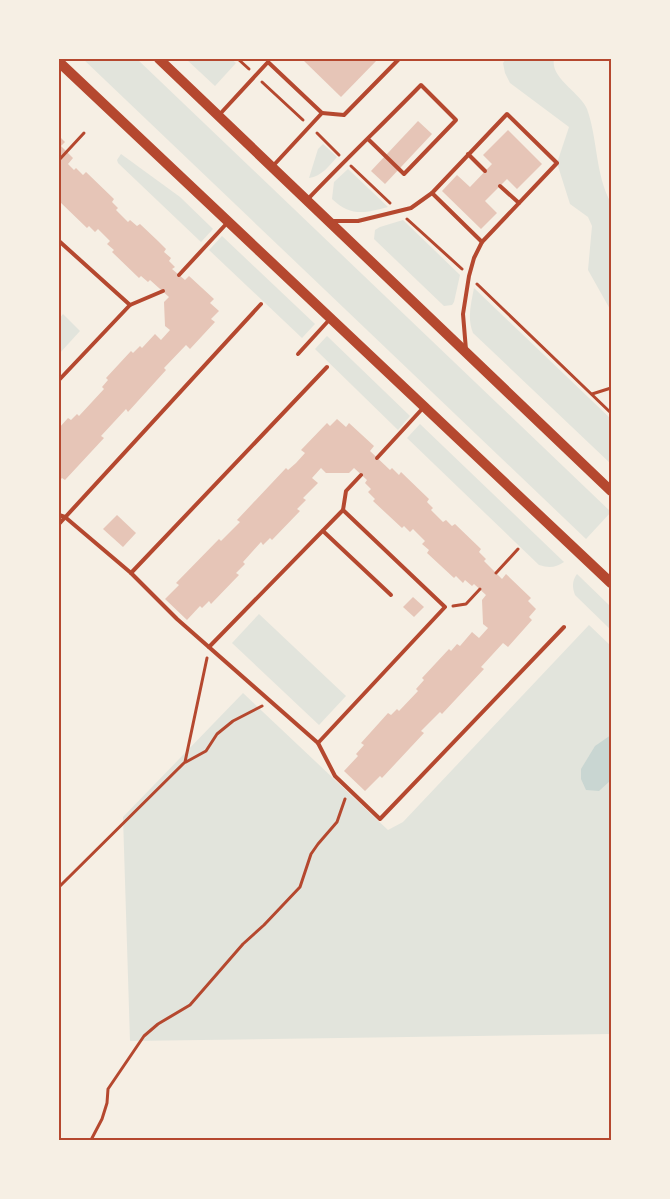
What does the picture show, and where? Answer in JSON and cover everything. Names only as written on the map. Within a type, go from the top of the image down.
[{"type":"main road","points":[[159,59],[611,491]]},
{"type":"main road","points":[[59,62],[611,582]]},
{"type":"lane","points":[[264,59],[322,114],[344,115],[399,59]]},
{"type":"lane","points":[[218,116],[268,62]]},
{"type":"lane","points":[[307,200],[421,85],[456,120],[404,174],[368,139]]},
{"type":"lane","points":[[272,167],[322,114]]},
{"type":"lane","points":[[329,221],[358,221],[411,208],[432,193],[507,114],[557,163],[482,242],[474,258],[463,314],[467,353]]},
{"type":"lane","points":[[468,154],[485,171]]},
{"type":"lane","points":[[500,186],[519,203]]},
{"type":"lane","points":[[432,193],[482,242]]},
{"type":"lane","points":[[179,275],[228,222]]},
{"type":"lane","points":[[59,241],[130,305]]},
{"type":"lane","points":[[59,380],[130,305],[163,291]]},
{"type":"lane","points":[[59,524],[261,304]]},
{"type":"lane","points":[[298,354],[331,318]]},
{"type":"lane","points":[[131,573],[326,366]]},
{"type":"lane","points":[[377,458],[424,407]]},
{"type":"lane","points":[[209,647],[343,510],[346,491],[362,475]]},
{"type":"lane","points":[[318,743],[445,607],[343,510]]},
{"type":"lane","points":[[59,515],[65,517],[131,573],[177,618],[318,743],[336,776],[380,819],[564,627]]},
{"type":"lane","points":[[322,531],[391,595]]},
{"type":"path","points":[[238,59],[469,276],[611,413]]},
{"type":"path","points":[[59,160],[84,133]]},
{"type":"path","points":[[592,394],[611,388]]},
{"type":"path","points":[[496,573],[518,549]]},
{"type":"path","points":[[445,607],[466,604],[480,590]]},
{"type":"path","points":[[185,762],[209,647]]},
{"type":"path","points":[[59,887],[185,762],[206,751],[217,734],[233,721],[270,701]]},
{"type":"path","points":[[90,1140],[102,1119],[107,1103],[108,1089],[119,1070],[144,1036],[158,1024],[190,1005],[243,944],[300,887],[311,854],[336,822],[349,789]]},
{"type":"shaded area","points":[[83,59],[137,59],[611,512],[586,539]]},
{"type":"shaded area","points":[[186,59],[231,59],[236,63],[215,86]]},
{"type":"shaded area","points":[[506,59],[554,59],[557,73],[584,103],[587,109],[591,121],[599,169],[611,203],[611,311],[588,270],[592,226],[588,217],[570,204],[557,163],[569,127],[510,83],[503,63]]},
{"type":"shaded area","points":[[323,144],[337,157],[321,173],[309,178],[318,149]]},
{"type":"shaded area","points":[[121,154],[180,197],[213,229],[201,242],[118,163],[117,160]]},
{"type":"shaded area","points":[[348,169],[388,207],[358,212],[346,209],[332,199],[334,182]]},
{"type":"shaded area","points":[[403,220],[460,275],[452,305],[444,306],[374,239],[375,230]]},
{"type":"shaded area","points":[[222,236],[315,324],[302,338],[209,250]]},
{"type":"shaded area","points":[[474,288],[611,419],[611,464],[473,333],[470,316]]},
{"type":"shaded area","points":[[63,314],[80,331],[59,354],[59,319]]},
{"type":"shaded area","points":[[327,336],[410,416],[398,430],[315,349]]},
{"type":"shaded area","points":[[420,424],[564,562],[552,567],[539,565],[407,438]]},
{"type":"shaded area","points":[[577,574],[611,607],[611,630],[575,595],[573,584]]},
{"type":"shaded area","points":[[259,614],[346,696],[319,725],[232,643]]},
{"type":"shaded area","points":[[589,625],[611,646],[611,1034],[130,1041],[123,817],[243,693],[388,830],[403,822]]},
{"type":"shaded area","points":[[611,735],[611,780],[599,791],[586,790],[581,779],[581,769],[595,746]]},
{"type":"building","points":[[302,59],[378,59],[341,97]]},
{"type":"building","points":[[418,121],[432,134],[385,184],[371,171]]},
{"type":"building","points":[[508,130],[542,164],[517,189],[507,179],[485,201],[497,213],[481,229],[442,191],[457,175],[470,187],[492,164],[483,155]]},
{"type":"building","points":[[59,136],[65,142],[61,146],[73,158],[68,164],[74,170],[76,168],[83,175],[86,172],[114,199],[112,202],[118,208],[116,210],[128,222],[130,220],[137,226],[140,224],[158,241],[166,249],[164,252],[171,258],[169,261],[175,267],[172,269],[185,280],[189,276],[214,299],[210,303],[219,311],[211,319],[215,322],[190,349],[186,345],[164,368],[166,370],[128,412],[126,409],[101,436],[104,438],[65,480],[62,478],[59,481],[59,428],[68,418],[71,420],[77,414],[79,416],[104,389],[102,387],[108,380],[106,378],[131,351],[133,353],[140,346],[142,348],[155,334],[161,340],[170,330],[165,326],[164,302],[169,297],[150,280],[148,282],[141,276],[139,278],[112,252],[114,250],[107,244],[110,241],[98,229],[95,232],[89,226],[87,228],[59,201]]},
{"type":"building","points":[[337,419],[346,427],[349,423],[374,446],[370,451],[390,470],[392,468],[399,475],[401,472],[429,499],[427,502],[433,508],[431,510],[443,522],[446,520],[452,526],[455,524],[481,549],[479,552],[486,559],[484,561],[502,579],[506,574],[531,598],[528,601],[536,609],[529,617],[532,620],[508,647],[503,643],[481,667],[484,669],[442,714],[440,712],[421,731],[424,733],[382,778],[380,776],[365,791],[344,771],[358,756],[356,754],[364,745],[361,743],[388,713],[391,715],[397,709],[399,711],[418,691],[416,689],[424,680],[422,678],[449,649],[451,651],[457,644],[460,646],[472,632],[479,638],[488,628],[483,624],[482,600],[486,595],[474,584],[472,586],[465,580],[463,583],[456,576],[454,578],[427,553],[429,550],[422,544],[425,541],[413,529],[410,532],[404,526],[402,528],[373,501],[375,499],[368,492],[371,489],[365,483],[367,480],[354,468],[349,473],[326,473],[321,468],[312,478],[318,483],[303,498],[306,500],[297,509],[300,511],[272,540],[270,538],[263,545],[261,542],[243,562],[245,564],[236,573],[239,575],[211,604],[209,601],[202,608],[200,606],[187,620],[165,599],[179,585],[176,583],[219,539],[221,541],[240,522],[237,520],[286,468],[288,470],[296,463],[305,453],[301,450],[327,423],[330,426]]},
{"type":"building","points":[[117,515],[136,533],[123,547],[103,529]]},
{"type":"building","points":[[413,597],[424,607],[414,617],[403,607]]}]
